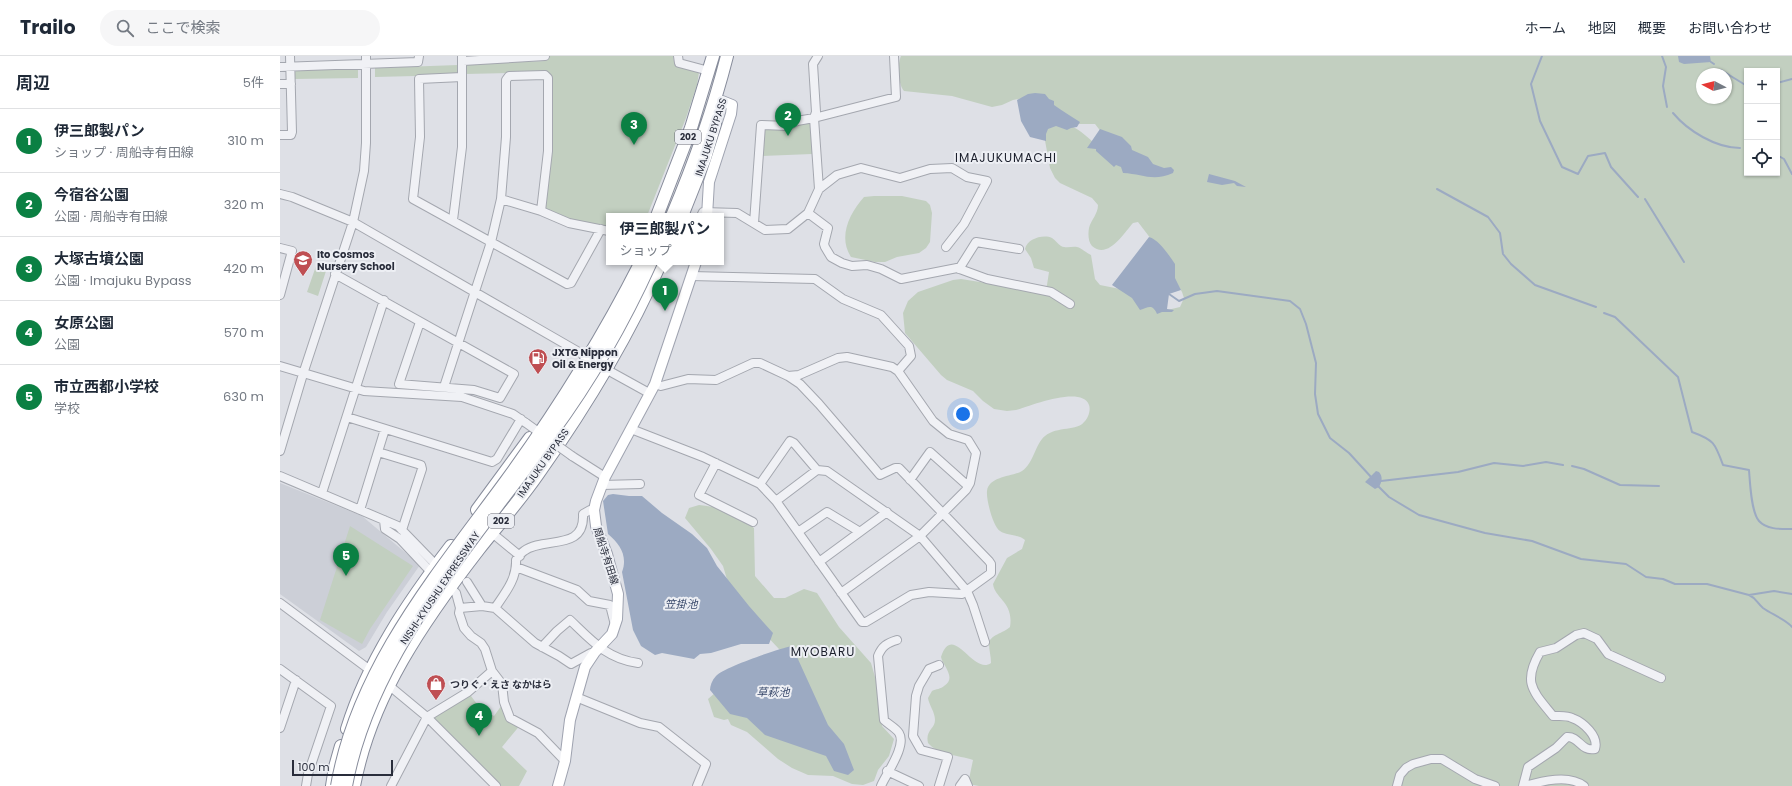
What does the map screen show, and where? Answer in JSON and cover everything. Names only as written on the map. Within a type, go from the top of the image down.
[{"type":"highway","name":"202","points":[[658,213],[691,128],[713,56]]},
{"type":"highway","points":[[664,213],[698,123],[714,74],[718,56]]},
{"type":"highway","points":[[673,213],[693,166],[707,126],[727,56]]},
{"type":"highway","name":"IMAJUKU BYPASS","points":[[683,213],[706,158],[735,56]]},
{"type":"highway","name":"202","points":[[332,786],[335,767],[353,710],[371,671],[403,612],[433,567],[539,426],[585,355],[633,265]]},
{"type":"highway","name":"NISHI-KYUSHU EXPRESSWAY","points":[[337,786],[354,722],[364,697],[387,650],[422,595],[506,481],[574,382],[596,346],[639,265]]},
{"type":"highway","name":"NISHI-KYUSHU EXPRESSWAY","points":[[346,786],[354,755],[373,700],[399,649],[430,601],[552,433],[581,390],[639,289],[650,265]]},
{"type":"highway","name":"IMAJUKU BYPASS","points":[[354,786],[364,747],[389,686],[403,659],[419,632],[492,532],[538,475],[606,370],[650,287],[660,265]]},
{"type":"main road","points":[[705,213],[709,182],[731,114],[732,105],[722,101]]},
{"type":"main road","name":"周船寺有田線","points":[[558,786],[565,761],[570,720],[585,667],[596,651],[612,634],[617,619],[618,594],[607,554],[596,526],[594,510],[603,481],[655,384],[695,265]]},
{"type":"street","points":[[280,135],[291,135],[292,132],[290,56]]},
{"type":"street","points":[[280,67],[366,60],[418,62],[419,56]]},
{"type":"street","points":[[453,220],[462,147],[463,59],[545,56]]},
{"type":"street","points":[[678,56],[679,62],[709,71]]},
{"type":"street","points":[[818,56],[813,64],[816,112],[814,118],[820,189]]},
{"type":"street","points":[[754,223],[761,125],[788,126],[797,121],[896,97],[894,56]]},
{"type":"street","points":[[280,451],[303,374],[353,222],[364,171],[366,143],[366,60]]},
{"type":"street","points":[[444,387],[457,342],[491,242],[501,199],[506,137],[506,80],[509,76],[545,75],[548,78],[549,132],[540,211]]},
{"type":"street","points":[[462,77],[419,79],[420,137],[412,199],[453,220],[567,284],[571,283],[605,230],[570,223],[540,211],[501,199]]},
{"type":"street","points":[[280,84],[291,84]]},
{"type":"street","points":[[724,214],[738,213],[765,230],[788,229],[808,214],[820,189],[838,175],[862,168],[900,178],[930,170],[952,168],[967,177],[987,180],[964,224],[946,247]]},
{"type":"street","points":[[280,194],[292,197],[353,222],[585,355],[606,370],[649,393]]},
{"type":"street","points":[[808,214],[828,228],[824,244],[825,247],[831,257],[842,264],[852,266],[867,265],[881,269],[901,279],[959,269],[987,279],[1051,292],[1070,304]]},
{"type":"street","points":[[959,269],[976,242],[1019,249]]},
{"type":"street","points":[[280,248],[292,251],[280,292]]},
{"type":"street","points":[[335,274],[514,374],[500,398],[474,390],[399,384],[420,322]]},
{"type":"street","points":[[691,276],[815,279],[843,299],[881,315],[909,346],[911,356],[898,371]]},
{"type":"street","points":[[322,493],[384,300]]},
{"type":"street","points":[[788,376],[799,375],[838,358],[847,357],[892,367],[898,371],[933,421],[949,434],[968,440],[976,453],[968,486],[944,514],[920,536],[841,593]]},
{"type":"street","points":[[631,428],[716,463],[760,484],[776,501],[862,622],[866,622],[911,595],[929,592],[962,594],[991,573],[991,564],[899,468],[895,468],[880,475],[819,404],[800,384],[788,376],[760,364],[753,363],[716,380],[688,380],[661,386],[655,384]]},
{"type":"street","points":[[280,366],[355,390],[462,397],[513,414],[572,456],[603,481],[640,484]]},
{"type":"street","points":[[346,417],[492,462],[498,459],[523,421]]},
{"type":"street","points":[[360,510],[385,429]]},
{"type":"street","points":[[760,484],[790,441],[794,443],[817,470]]},
{"type":"street","points":[[378,452],[421,465],[422,469],[402,530]]},
{"type":"street","points":[[910,480],[930,452],[968,486]]},
{"type":"street","points":[[716,463],[699,495],[753,522]]},
{"type":"street","points":[[776,501],[817,470],[827,471],[920,536],[967,591],[985,642]]},
{"type":"street","points":[[280,476],[398,526],[433,567]]},
{"type":"street","points":[[495,608],[513,581],[516,560],[524,551],[560,541],[578,534],[584,525],[583,514],[590,510],[594,510]]},
{"type":"street","points":[[798,532],[827,512],[860,532]]},
{"type":"street","points":[[819,562],[887,512]]},
{"type":"street","points":[[384,520],[385,529],[400,539],[433,567]]},
{"type":"street","points":[[492,532],[520,556]]},
{"type":"street","points":[[516,567],[577,590],[589,601],[610,605],[615,625]]},
{"type":"street","points":[[467,582],[482,606]]},
{"type":"street","points":[[451,588],[456,593],[460,608],[459,612],[464,628],[470,636],[481,643],[485,648],[492,672],[502,684],[504,702],[510,718],[538,733],[565,761]]},
{"type":"street","points":[[280,603],[371,671],[427,717],[496,786]]},
{"type":"street","points":[[460,608],[482,606],[495,608],[535,643],[571,664],[596,651]]},
{"type":"street","points":[[542,647],[570,620],[596,651],[638,663]]},
{"type":"street","points":[[1584,786],[1574,781],[1561,780],[1524,786],[1528,766],[1556,748],[1567,737],[1575,738],[1583,748],[1591,750],[1595,749],[1596,746],[1596,740],[1586,726],[1572,717],[1553,716],[1533,690],[1530,677],[1540,652],[1556,648],[1576,635],[1584,633],[1597,639],[1608,654],[1661,678]]},
{"type":"street","points":[[881,786],[887,771],[900,750],[901,743],[899,733],[884,720],[878,656],[881,648],[887,643],[897,640]]},
{"type":"street","points":[[939,665],[929,669],[919,686],[916,696],[914,736],[921,750],[948,757],[939,786]]},
{"type":"street","points":[[280,669],[332,706],[308,774],[306,786]]},
{"type":"street","points":[[391,786],[427,717],[468,692],[492,672]]},
{"type":"street","points":[[280,728],[296,680]]},
{"type":"street","points":[[576,697],[640,722],[659,727],[706,764],[696,786]]},
{"type":"street","points":[[1397,786],[1400,775],[1406,768],[1413,764],[1431,759],[1442,760],[1475,779],[1496,786]]},
{"type":"street","points":[[887,771],[920,786]]},
{"type":"street","points":[[960,786],[964,780],[968,786]]},
{"type":"shaded area","points":[[280,483],[362,516],[420,565],[387,612],[366,647],[359,651],[280,594]]},
{"type":"green space","points":[[549,56],[673,56],[675,66],[699,72],[697,85],[686,118],[648,213],[606,213],[606,227],[573,221],[545,211],[546,72],[465,74],[465,67],[467,64],[545,61]]},
{"type":"green space","points":[[901,56],[1792,56],[1792,786],[979,786],[968,784],[973,760],[937,750],[928,743],[928,735],[935,723],[935,720],[928,698],[932,691],[943,687],[948,683],[948,672],[941,657],[946,647],[951,645],[957,647],[977,662],[984,665],[991,663],[989,644],[991,638],[1010,627],[1007,606],[997,594],[993,584],[1007,558],[1022,549],[1025,540],[1003,533],[997,528],[990,512],[987,491],[992,482],[1018,473],[1026,468],[1045,436],[1055,431],[1081,425],[1088,417],[1090,407],[1084,399],[1067,397],[1043,401],[1016,410],[1007,411],[994,409],[973,391],[947,380],[941,375],[905,333],[903,313],[908,301],[918,292],[953,280],[961,279],[1044,292],[1047,285],[1049,272],[1034,268],[1031,258],[1025,249],[1029,242],[1040,237],[1052,238],[1061,246],[1079,248],[1091,255],[1095,279],[1100,285],[1120,289],[1152,306],[1159,312],[1180,307],[1184,298],[1151,239],[1138,222],[1133,223],[1110,248],[1104,250],[1092,246],[1088,235],[1090,225],[1097,211],[1098,205],[1092,198],[1060,183],[1055,178],[1050,168],[1044,135],[1047,128],[1067,125],[1077,129],[1093,142],[1102,133],[1095,124],[1074,124],[1033,96],[1013,100],[1002,105],[992,107],[952,96],[904,91],[900,84],[899,69]]},
{"type":"green space","points":[[458,65],[459,73],[456,75],[375,77],[375,68]]},
{"type":"green space","points":[[358,69],[358,78],[295,79],[295,72],[298,70]]},
{"type":"green space","points":[[808,121],[812,123],[814,142],[812,154],[760,156],[762,129]]},
{"type":"green space","points":[[902,196],[926,201],[930,205],[932,213],[930,242],[926,248],[919,253],[897,257],[885,262],[875,262],[851,257],[845,242],[845,234],[850,218],[864,197]]},
{"type":"green space","points":[[316,266],[326,271],[318,296],[307,292]]},
{"type":"green space","points":[[699,505],[714,507],[728,512],[742,519],[754,528],[755,576],[774,598],[785,598],[804,589],[817,593],[839,627],[871,663],[881,698],[882,726],[894,739],[889,756],[878,770],[874,781],[863,785],[852,784],[833,776],[808,775],[792,768],[778,759],[747,732],[731,725],[728,719],[724,720],[714,717],[708,699],[716,692],[824,724],[793,664],[764,633],[729,586],[723,566],[685,518],[689,508]]},
{"type":"green space","points":[[350,526],[413,566],[370,629],[362,644],[320,620]]},
{"type":"green space","points":[[468,692],[480,708],[494,716],[504,702],[510,718],[521,724],[502,747],[527,771],[519,786],[496,786],[427,717]]},
{"type":"water","points":[[1678,56],[1710,56],[1711,62],[1684,64],[1679,62]]},
{"type":"water","points":[[1028,94],[1045,94],[1049,99],[1054,101],[1054,105],[1080,122],[1077,127],[1067,130],[1056,126],[1048,129],[1046,141],[1030,137],[1021,121],[1017,100]]},
{"type":"water","points":[[1100,129],[1122,137],[1131,146],[1132,150],[1148,157],[1153,164],[1164,168],[1171,167],[1174,170],[1173,173],[1160,177],[1148,177],[1123,173],[1121,167],[1116,165],[1114,167],[1096,151],[1096,149],[1087,148]]},
{"type":"water","points":[[1209,174],[1235,181],[1246,187],[1237,186],[1234,183],[1222,185],[1207,182]]},
{"type":"water","points":[[1149,237],[1160,244],[1175,264],[1175,278],[1181,290],[1169,294],[1167,309],[1174,310],[1172,312],[1162,312],[1157,314],[1152,307],[1140,310],[1132,298],[1112,285]]},
{"type":"water","points":[[1376,471],[1379,472],[1382,479],[1379,487],[1375,489],[1365,482]]},
{"type":"water","name":"笠掛池","points":[[608,495],[642,496],[662,513],[692,534],[707,548],[717,566],[773,633],[769,644],[741,644],[711,653],[700,654],[694,659],[662,653],[655,655],[641,646],[633,630],[622,572],[624,561],[622,551],[608,534],[603,501]]},
{"type":"water","name":"草萩池","points":[[792,646],[828,725],[844,744],[854,770],[848,775],[834,771],[826,756],[765,735],[747,718],[730,714],[710,690],[713,679],[721,672],[752,659]]},
{"type":"waterway","points":[[1542,56],[1531,84],[1540,121],[1562,167],[1578,174],[1588,156],[1605,153],[1611,167],[1638,197]]},
{"type":"waterway","points":[[1662,56],[1666,67],[1663,86],[1667,107]]},
{"type":"waterway","points":[[1732,77],[1744,84]]},
{"type":"waterway","points":[[1780,82],[1792,79]]},
{"type":"waterway","points":[[1673,113],[1694,132],[1712,142],[1740,148]]},
{"type":"waterway","points":[[1780,157],[1784,159],[1792,174]]},
{"type":"waterway","points":[[1437,189],[1488,217],[1500,233],[1503,254],[1511,264],[1535,285],[1596,307]]},
{"type":"waterway","points":[[1645,199],[1684,262]]},
{"type":"waterway","points":[[1169,294],[1179,301],[1195,294],[1217,291],[1290,301],[1300,309],[1306,324],[1316,363],[1315,394],[1318,414],[1330,438],[1349,453],[1372,478]]},
{"type":"waterway","points":[[1604,313],[1615,317],[1678,377],[1692,432],[1705,437],[1713,443],[1723,465],[1749,470],[1750,489],[1754,511],[1759,521],[1770,527],[1792,529]]},
{"type":"waterway","points":[[1381,481],[1458,472],[1494,463],[1523,466],[1546,462],[1563,465]]},
{"type":"waterway","points":[[1572,466],[1584,469],[1620,485],[1659,486]]},
{"type":"waterway","points":[[1378,486],[1389,497],[1419,515],[1485,533],[1532,541],[1581,559],[1626,564],[1646,577],[1663,579],[1675,584],[1707,584],[1749,595],[1774,591],[1792,594]]},
{"type":"waterway","points":[[1749,595],[1763,608],[1790,624],[1792,627]]},
{"type":"place","name":"今宿谷公園","points":[[788,136]]},
{"type":"place","name":"大塚古墳公園","points":[[634,145]]},
{"type":"place","name":"Ito Cosmos Nursery School","points":[[303,277]]},
{"type":"place","name":"伊三郎製パン","points":[[665,311]]},
{"type":"place","name":"JXTG Nippon Oil & Energy","points":[[538,375]]},
{"type":"place","name":"市立西都小学校","points":[[346,576]]},
{"type":"place","name":"つりぐ・えさ なかはら","points":[[436,701]]},
{"type":"place","name":"女原公園","points":[[479,736]]},
{"type":"district","name":"IMAJUKUMACHI","points":[[1006,157]]},
{"type":"district","name":"MYOBARU","points":[[823,651]]}]
